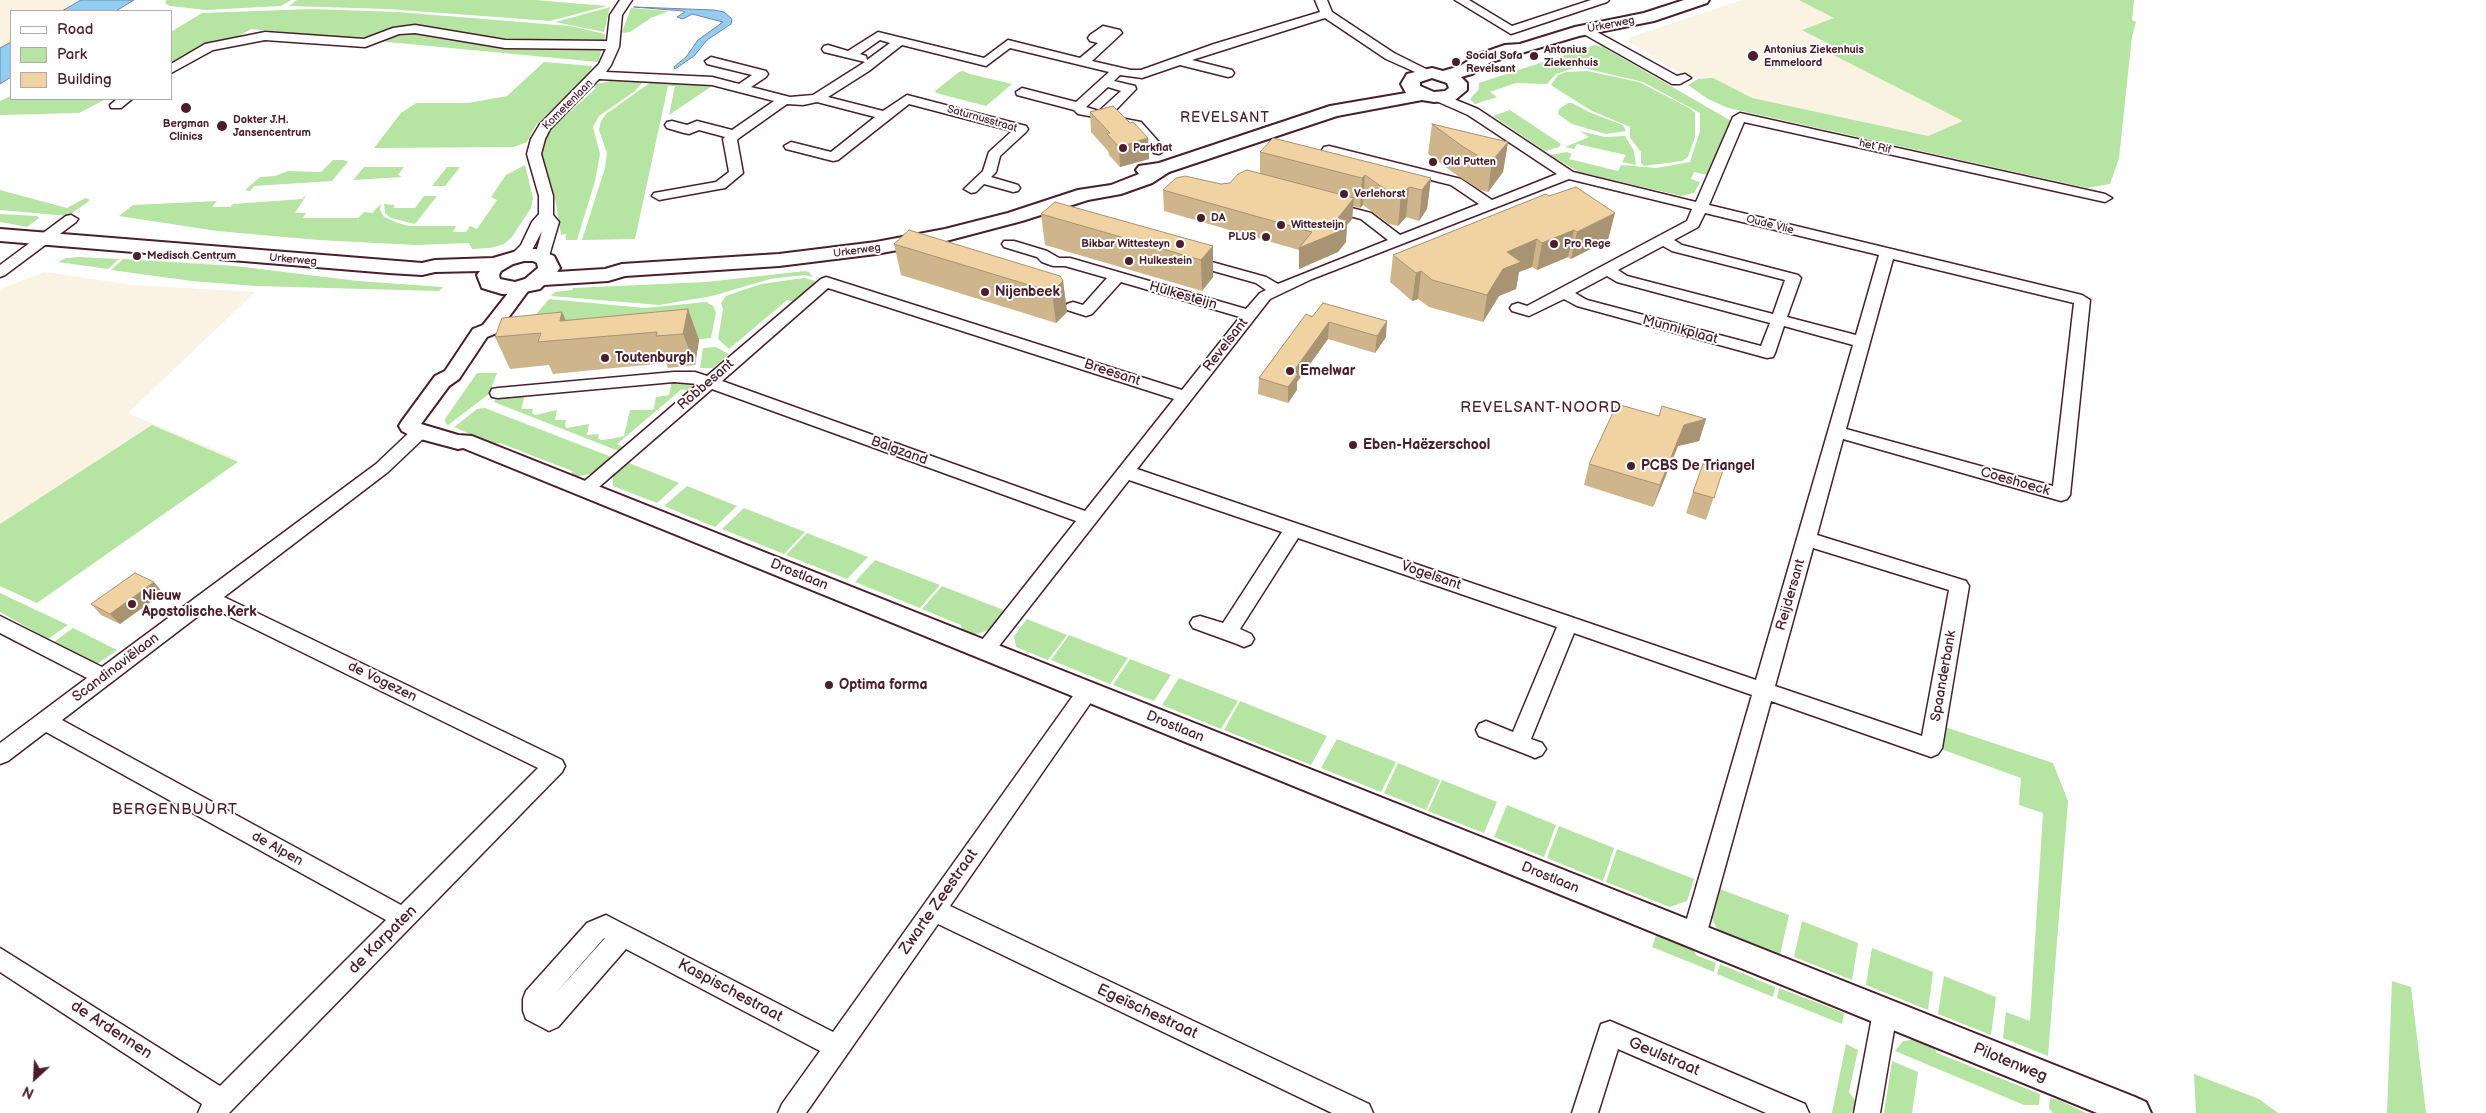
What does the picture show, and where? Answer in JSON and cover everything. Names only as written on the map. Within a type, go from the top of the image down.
[{"type":"main road","name":"Urkerweg","points":[[538,272],[608,275],[622,270],[752,263],[876,248],[1068,208],[1085,194],[1092,195],[1145,180],[1161,159],[1336,110],[1342,111],[1434,85],[1521,49],[1586,30],[1640,19],[1701,0]]},
{"type":"main road","name":"Urkerweg","points":[[0,227],[155,250],[163,248],[422,269],[429,274],[500,271]]},
{"type":"main road","name":"Urkerweg","points":[[0,235],[49,235]]},
{"type":"main road","points":[[500,271],[538,272]]},
{"type":"main road","points":[[500,271],[538,272]]},
{"type":"street","name":"Kometenlaan","points":[[538,272],[552,222],[546,217],[546,196],[534,154],[538,140],[548,124],[597,75],[606,63],[613,45],[616,15],[626,0]]},
{"type":"street","points":[[1321,0],[1327,14],[1434,85]]},
{"type":"street","points":[[1461,0],[1511,30],[1602,0]]},
{"type":"street","points":[[851,55],[878,36],[986,62],[1008,44],[1142,74],[1327,14]]},
{"type":"street","points":[[172,68],[203,49],[265,36],[362,43],[410,29],[505,44],[613,45]]},
{"type":"street","points":[[1586,30],[1676,81],[1685,78]]},
{"type":"street","points":[[597,75],[712,81],[784,100],[800,102],[817,98],[873,62],[900,41]]},
{"type":"street","points":[[1083,62],[1106,41]]},
{"type":"street","points":[[828,49],[873,62]]},
{"type":"street","points":[[1199,66],[1208,57],[1203,53]]},
{"type":"street","points":[[711,61],[762,74],[742,88]]},
{"type":"street","points":[[1180,61],[1228,73]]},
{"type":"street","points":[[1079,107],[1119,70]]},
{"type":"street","points":[[1102,116],[1130,89],[1105,83]]},
{"type":"street","name":"Oude Vlie","points":[[1434,85],[1568,175],[2082,300]]},
{"type":"street","points":[[1022,92],[1079,107],[1082,111],[1136,126],[1161,159]]},
{"type":"street","points":[[817,98],[885,116]]},
{"type":"street","name":"Saturnusstraat","points":[[792,146],[832,158],[907,99],[1020,129],[1021,131],[993,157],[990,171],[970,189]]},
{"type":"street","points":[[659,196],[720,185],[736,173],[730,139],[784,100]]},
{"type":"street","name":"het Rif","points":[[1700,207],[1740,118],[2105,198]]},
{"type":"street","points":[[672,125],[690,130],[697,125],[734,136]]},
{"type":"street","points":[[1329,150],[1456,182],[1490,206]]},
{"type":"street","name":"Revelsant","points":[[985,650],[1265,296],[1276,289],[1568,175]]},
{"type":"street","points":[[982,179],[1013,188]]},
{"type":"street","points":[[1313,202],[1366,216],[1399,241]]},
{"type":"street","points":[[1518,308],[1529,311],[1693,224],[1700,207]]},
{"type":"street","points":[[500,271],[527,247],[538,222],[546,217]]},
{"type":"street","points":[[0,272],[72,219]]},
{"type":"street","name":"Munnikplaat","points":[[1563,292],[1582,304],[1767,353],[1793,278],[1677,248],[1663,240]]},
{"type":"street","name":"Hulkesteijn","points":[[1009,244],[1042,254],[1052,261],[1065,261],[1249,315]]},
{"type":"street","name":"Reijdersant","points":[[1694,936],[1887,253]]},
{"type":"street","points":[[1178,255],[1187,257],[1193,262],[1261,280],[1276,289]]},
{"type":"street","points":[[1606,270],[1622,279],[1862,342]]},
{"type":"street","name":"Scandinaviëlaan","points":[[480,333],[476,328],[494,298],[500,271]]},
{"type":"street","name":"Scandinaviëlaan","points":[[0,755],[376,471],[376,467],[419,427],[442,381],[452,375],[480,333],[490,328],[538,272]]},
{"type":"street","points":[[1073,307],[1086,311],[1117,277]]},
{"type":"street","name":"Breesant","points":[[826,282],[1185,397]]},
{"type":"street","name":"Robbesant","points":[[586,490],[826,282]]},
{"type":"street","name":"Coeshoeck","points":[[1837,432],[2061,495],[2082,300]]},
{"type":"street","points":[[498,393],[682,376],[709,382]]},
{"type":"street","name":"Balgzand","points":[[709,382],[1089,519]]},
{"type":"street","name":"Drostlaan","points":[[419,427],[458,442],[465,441],[1885,1012]]},
{"type":"street","name":"Vogelsant","points":[[1126,472],[1764,691]]},
{"type":"street","points":[[1200,623],[1236,636],[1294,529]]},
{"type":"street","name":"Spaanderbank","points":[[1764,691],[1931,748],[1959,586],[1807,539]]},
{"type":"street","name":"de Vogezen","points":[[209,598],[554,766]]},
{"type":"street","points":[[0,624],[103,677]]},
{"type":"street","points":[[1486,730],[1527,746],[1568,624]]},
{"type":"street","name":"Zwarte Zeestraat","points":[[791,1113],[1087,692]]},
{"type":"street","name":"de Alpen","points":[[45,721],[404,918]]},
{"type":"street","name":"de Karpaten","points":[[217,1107],[554,766]]},
{"type":"street","name":"Egeïschestraat","points":[[934,910],[1360,1113]]},
{"type":"street","name":"Kaspischestraat","points":[[623,935],[837,1047]]},
{"type":"street","name":"de Ardennen","points":[[0,959],[217,1107]]},
{"type":"street","points":[[1867,1113],[1885,1012]]},
{"type":"street","name":"Pilotenweg","points":[[1885,1012],[2136,1113]]},
{"type":"street","name":"Geulstraat","points":[[1585,1113],[1610,1033],[1796,1113]]},
{"type":"shaded area","points":[[0,0],[86,0],[69,10],[10,10],[10,44],[0,50]]},
{"type":"shaded area","name":"Antonius Ziekenhuis Emmeloord","points":[[1741,0],[1805,0],[1841,20],[1975,122],[1930,140],[1751,100],[1675,70],[1628,41],[1629,38]]},
{"type":"shaded area","points":[[45,272],[133,285],[255,292],[128,413],[239,460],[72,577],[0,566],[0,289]]},
{"type":"green space","points":[[166,0],[291,0],[281,6],[206,10],[170,6],[165,3]]},
{"type":"green space","points":[[297,0],[535,0],[607,6],[550,21],[387,9],[289,6]]},
{"type":"green space","points":[[1799,0],[2134,0],[2132,20],[2136,22],[2132,36],[2119,158],[2110,184],[2087,188],[1728,108],[1708,99],[1688,85],[1698,79],[1713,78],[1752,98],[1928,136],[1963,121],[1820,48],[1829,44],[1802,30],[1834,18]]},
{"type":"green space","points":[[610,7],[604,32],[555,22],[574,17]]},
{"type":"green space","points":[[631,8],[669,11],[651,18],[630,32],[624,33],[622,32]]},
{"type":"green space","points":[[312,9],[398,12],[570,26],[605,34],[598,62],[251,29],[225,44],[203,45],[172,64],[172,31],[202,13]]},
{"type":"green space","points":[[1595,45],[1603,47],[1733,122],[1708,175],[1694,172],[1691,179],[1700,182],[1694,193],[1681,196],[1579,172],[1550,155],[1567,152],[1572,154],[1569,159],[1618,171],[1621,165],[1656,168],[1690,162],[1700,131],[1700,113],[1643,82],[1588,69],[1574,68],[1556,74],[1547,84],[1516,83],[1490,92],[1497,97],[1475,104],[1470,99],[1479,89],[1479,83]]},
{"type":"green space","points":[[544,62],[592,66],[589,74],[536,125],[527,142],[514,147],[374,148],[401,113],[416,103],[468,103],[507,96]]},
{"type":"green space","points":[[963,71],[1012,84],[986,106],[936,93],[935,91],[959,72]]},
{"type":"green space","points":[[1587,71],[1639,82],[1691,109],[1695,113],[1695,137],[1688,157],[1682,161],[1644,166],[1641,163],[1641,152],[1630,138],[1630,127],[1590,110],[1551,85],[1558,75],[1566,72]]},
{"type":"green space","points":[[610,81],[643,82],[635,91],[599,116],[593,127],[600,154],[595,181],[577,240],[566,240],[566,234],[561,235],[555,198],[542,153],[545,139],[550,130],[596,88],[592,87],[596,84]]},
{"type":"green space","points":[[651,82],[712,86],[669,115],[675,86],[668,86],[635,239],[582,240],[605,168],[607,153],[599,130],[601,121],[606,114]]},
{"type":"green space","points":[[10,96],[10,100],[104,100],[79,113],[0,115],[0,101]]},
{"type":"green space","points":[[1568,103],[1623,125],[1626,131],[1606,134],[1572,124],[1558,114],[1559,109]]},
{"type":"green space","points":[[1510,110],[1561,144],[1559,147],[1545,151],[1493,116]]},
{"type":"green space","points":[[1580,131],[1605,137],[1625,136],[1634,151],[1636,165],[1622,162],[1626,155],[1577,144],[1574,149],[1565,147],[1589,137]]},
{"type":"green space","points":[[333,160],[348,162],[332,181],[254,186],[250,191],[245,190],[260,177],[275,176],[288,171],[321,172]]},
{"type":"green space","points":[[525,165],[533,198],[531,208],[512,237],[504,244],[490,248],[472,249],[469,243],[416,245],[318,240],[217,231],[119,216],[133,205],[217,201],[212,207],[230,207],[233,204],[302,199],[307,194],[295,213],[306,213],[303,218],[358,218],[364,212],[372,213],[381,204],[380,210],[384,217],[398,223],[409,226],[456,226],[453,232],[466,232],[470,226],[477,229],[497,200],[491,197],[506,175]]},
{"type":"green space","points":[[364,167],[404,167],[398,175],[402,177],[353,180]]},
{"type":"green space","points":[[447,167],[460,167],[445,186],[432,186]]},
{"type":"green space","points":[[0,190],[67,208],[85,198],[89,199],[89,201],[68,216],[0,210]]},
{"type":"green space","points":[[424,196],[437,196],[415,224],[391,218],[385,213],[384,204],[395,205],[393,208],[415,208]]},
{"type":"green space","points":[[0,214],[37,216],[39,218],[27,227],[0,222]]},
{"type":"green space","points":[[66,258],[119,259],[108,269],[58,262]]},
{"type":"green space","points":[[123,259],[235,266],[358,281],[443,287],[439,291],[255,286],[192,281],[111,270]]},
{"type":"green space","points":[[809,272],[813,277],[804,275],[770,279],[712,296],[659,305],[551,296],[555,292],[572,290],[573,288],[706,282]]},
{"type":"green space","points":[[804,278],[816,281],[810,287],[813,288],[796,302],[787,300],[729,349],[718,339],[723,309],[721,303],[726,296],[761,284]]},
{"type":"green space","points":[[549,299],[645,308],[706,302],[713,306],[716,312],[711,338],[577,352],[533,318]]},
{"type":"green space","points":[[716,347],[729,354],[713,368],[700,368],[703,348]]},
{"type":"green space","points":[[477,373],[497,373],[489,394],[448,425],[446,424],[445,419]]},
{"type":"green space","points":[[672,381],[692,383],[693,389],[691,392],[682,389],[617,444],[625,448],[621,452],[494,402],[496,397],[525,394],[521,409],[533,409],[532,413],[535,415],[557,410],[555,420],[566,420],[565,426],[567,428],[589,424],[587,435],[599,434],[598,438],[601,440],[610,439],[624,436],[630,410],[654,409],[656,397],[669,395]]},
{"type":"green space","points":[[485,408],[614,458],[595,473],[575,477],[572,475],[572,471],[500,443],[493,444],[454,427],[477,409]]},
{"type":"green space","points":[[152,425],[238,462],[37,603],[0,586],[0,524]]},
{"type":"green space","points":[[629,463],[679,483],[657,503],[613,486],[613,476]]},
{"type":"green space","points":[[687,486],[737,506],[715,527],[664,506]]},
{"type":"green space","points":[[744,508],[805,532],[784,554],[722,529]]},
{"type":"green space","points":[[807,533],[868,557],[847,579],[786,555]]},
{"type":"green space","points":[[875,560],[940,585],[920,608],[855,582]]},
{"type":"green space","points":[[942,586],[1006,611],[989,630],[973,635],[962,632],[961,625],[922,609]]},
{"type":"green space","points":[[0,593],[68,625],[48,639],[0,612]]},
{"type":"green space","points":[[1027,619],[1067,635],[1048,660],[1016,647],[1014,636]]},
{"type":"green space","points":[[73,628],[117,650],[97,664],[54,642]]},
{"type":"green space","points":[[1069,635],[1128,658],[1110,684],[1051,660]]},
{"type":"green space","points":[[1130,659],[1171,675],[1154,701],[1113,685]]},
{"type":"green space","points":[[1179,678],[1238,701],[1221,729],[1162,705]]},
{"type":"green space","points":[[1240,701],[1327,736],[1311,765],[1224,730]]},
{"type":"green space","points":[[1945,727],[2053,763],[2068,801],[2048,1056],[2003,1038],[2006,1012],[2030,1021],[2043,813],[2019,805],[2021,778],[1941,749]]},
{"type":"green space","points":[[1337,739],[1396,762],[1381,792],[1321,768]]},
{"type":"green space","points":[[1398,763],[1440,780],[1426,810],[1384,793]]},
{"type":"green space","points":[[1442,780],[1497,802],[1484,833],[1428,811]]},
{"type":"green space","points":[[1507,805],[1556,825],[1544,857],[1494,837]]},
{"type":"green space","points":[[1559,826],[1614,848],[1603,881],[1547,858]]},
{"type":"green space","points":[[1617,849],[1694,879],[1687,901],[1670,907],[1606,882]]},
{"type":"green space","points":[[1717,888],[1789,915],[1779,959],[1721,933],[1717,929],[1711,916]]},
{"type":"green space","points":[[1802,921],[1858,943],[1852,980],[1794,957]]},
{"type":"green space","points":[[1657,932],[1692,946],[1696,955],[1716,963],[1714,972],[1652,947]]},
{"type":"green space","points":[[1872,948],[1933,972],[1928,1010],[1866,985]]},
{"type":"green space","points":[[1720,964],[1775,987],[1773,997],[1717,974]]},
{"type":"green space","points":[[1944,976],[1996,997],[1991,1035],[1938,1014]]},
{"type":"green space","points":[[2392,981],[2411,987],[2426,1113],[2387,1113]]},
{"type":"green space","points":[[1779,988],[1844,1013],[1842,1024],[1777,998]]},
{"type":"green space","points":[[1918,1039],[1931,1043],[1937,1053],[2040,1094],[2039,1105],[2024,1105],[1895,1051],[1903,1041]]},
{"type":"green space","points":[[1846,1044],[1858,1050],[1849,1092],[1855,1100],[1854,1108],[1851,1113],[1832,1113]]},
{"type":"green space","points":[[1892,1061],[1918,1072],[1912,1113],[1884,1113]]},
{"type":"green space","points":[[2194,1074],[2259,1099],[2278,1113],[2196,1113]]},
{"type":"green space","points":[[2050,1098],[2059,1100],[2086,1113],[2053,1113],[2049,1108]]},
{"type":"water","points":[[81,0],[134,0],[118,10],[64,10]]},
{"type":"water","points":[[634,7],[714,10],[724,12],[732,19],[731,24],[707,40],[694,56],[675,69],[674,67],[686,57],[698,40],[723,22],[692,14],[683,19],[677,17],[685,12],[683,11]]},
{"type":"water","points":[[10,43],[10,78],[0,84],[0,48]]},
{"type":"building","points":[[1113,106],[1130,123],[1133,122],[1148,138],[1119,147],[1107,134],[1110,133],[1090,112]]},
{"type":"building","points":[[1432,124],[1508,142],[1492,161],[1485,160]]},
{"type":"building","points":[[1273,138],[1431,178],[1422,190],[1409,187],[1401,195],[1392,194],[1365,175],[1362,178],[1260,152]]},
{"type":"building","points":[[1247,170],[1354,198],[1338,218],[1347,220],[1340,231],[1299,248],[1312,232],[1163,190],[1176,178],[1185,176],[1221,184],[1230,183],[1238,174]]},
{"type":"building","points":[[1576,187],[1615,213],[1577,232],[1574,230],[1542,243],[1537,239],[1507,252],[1521,262],[1503,269],[1487,295],[1432,280],[1421,271],[1416,273],[1393,255],[1546,194],[1549,196]]},
{"type":"building","points":[[1055,202],[1213,246],[1201,260],[1041,214]]},
{"type":"building","points":[[909,230],[1060,276],[1063,281],[1052,292],[894,244]]},
{"type":"building","points":[[1323,303],[1387,321],[1377,336],[1329,322],[1293,372],[1298,374],[1288,387],[1259,378],[1306,314],[1312,317]]},
{"type":"building","points":[[688,309],[683,334],[656,336],[657,332],[538,342],[541,333],[495,337],[502,318],[562,312],[560,321]]},
{"type":"building","points":[[1617,404],[1659,416],[1662,406],[1706,419],[1684,425],[1660,485],[1589,464]]},
{"type":"building","points":[[1703,464],[1723,470],[1714,498],[1693,492]]},
{"type":"building","points":[[135,573],[154,582],[110,614],[91,604]]},
{"type":"place","name":"Antonius Ziekenhuis","points":[[1534,56]]},
{"type":"place","name":"Antonius Ziekenhuis Emmeloord","points":[[1753,56]]},
{"type":"place","name":"Social Sofa Revelsant","points":[[1456,62]]},
{"type":"place","name":"Bergman Clinics","points":[[186,108]]},
{"type":"place","name":"Dokter J.H. Jansencentrum","points":[[222,126]]},
{"type":"place","name":"Parkflat","points":[[1123,148]]},
{"type":"place","name":"Old Putten","points":[[1433,162]]},
{"type":"place","name":"Verlehorst","points":[[1344,194]]},
{"type":"place","name":"DA","points":[[1201,218]]},
{"type":"place","name":"Wittesteijn","points":[[1281,225]]},
{"type":"place","name":"PLUS","points":[[1266,237]]},
{"type":"place","name":"Bikbar Wittesteyn","points":[[1180,244]]},
{"type":"place","name":"Pro Rege","points":[[1554,244]]},
{"type":"place","name":"Medisch Centrum","points":[[137,256]]},
{"type":"place","name":"Hulkestein","points":[[1129,261]]},
{"type":"place","name":"Nijenbeek","points":[[985,292]]},
{"type":"place","name":"Toutenburgh","points":[[605,358]]},
{"type":"place","name":"Emelwar","points":[[1290,371]]},
{"type":"place","name":"Eben-Haëzerschool","points":[[1353,445]]},
{"type":"place","name":"PCBS De Triangel","points":[[1631,466]]},
{"type":"place","name":"Nieuw Apostolische Kerk","points":[[132,604]]},
{"type":"place","name":"Optima forma","points":[[829,685]]},
{"type":"district","name":"REVELSANT","points":[[1225,118]]},
{"type":"district","name":"REVELSANT-NOORD","points":[[1541,408]]},
{"type":"district","name":"BERGENBUURT","points":[[175,810]]}]
